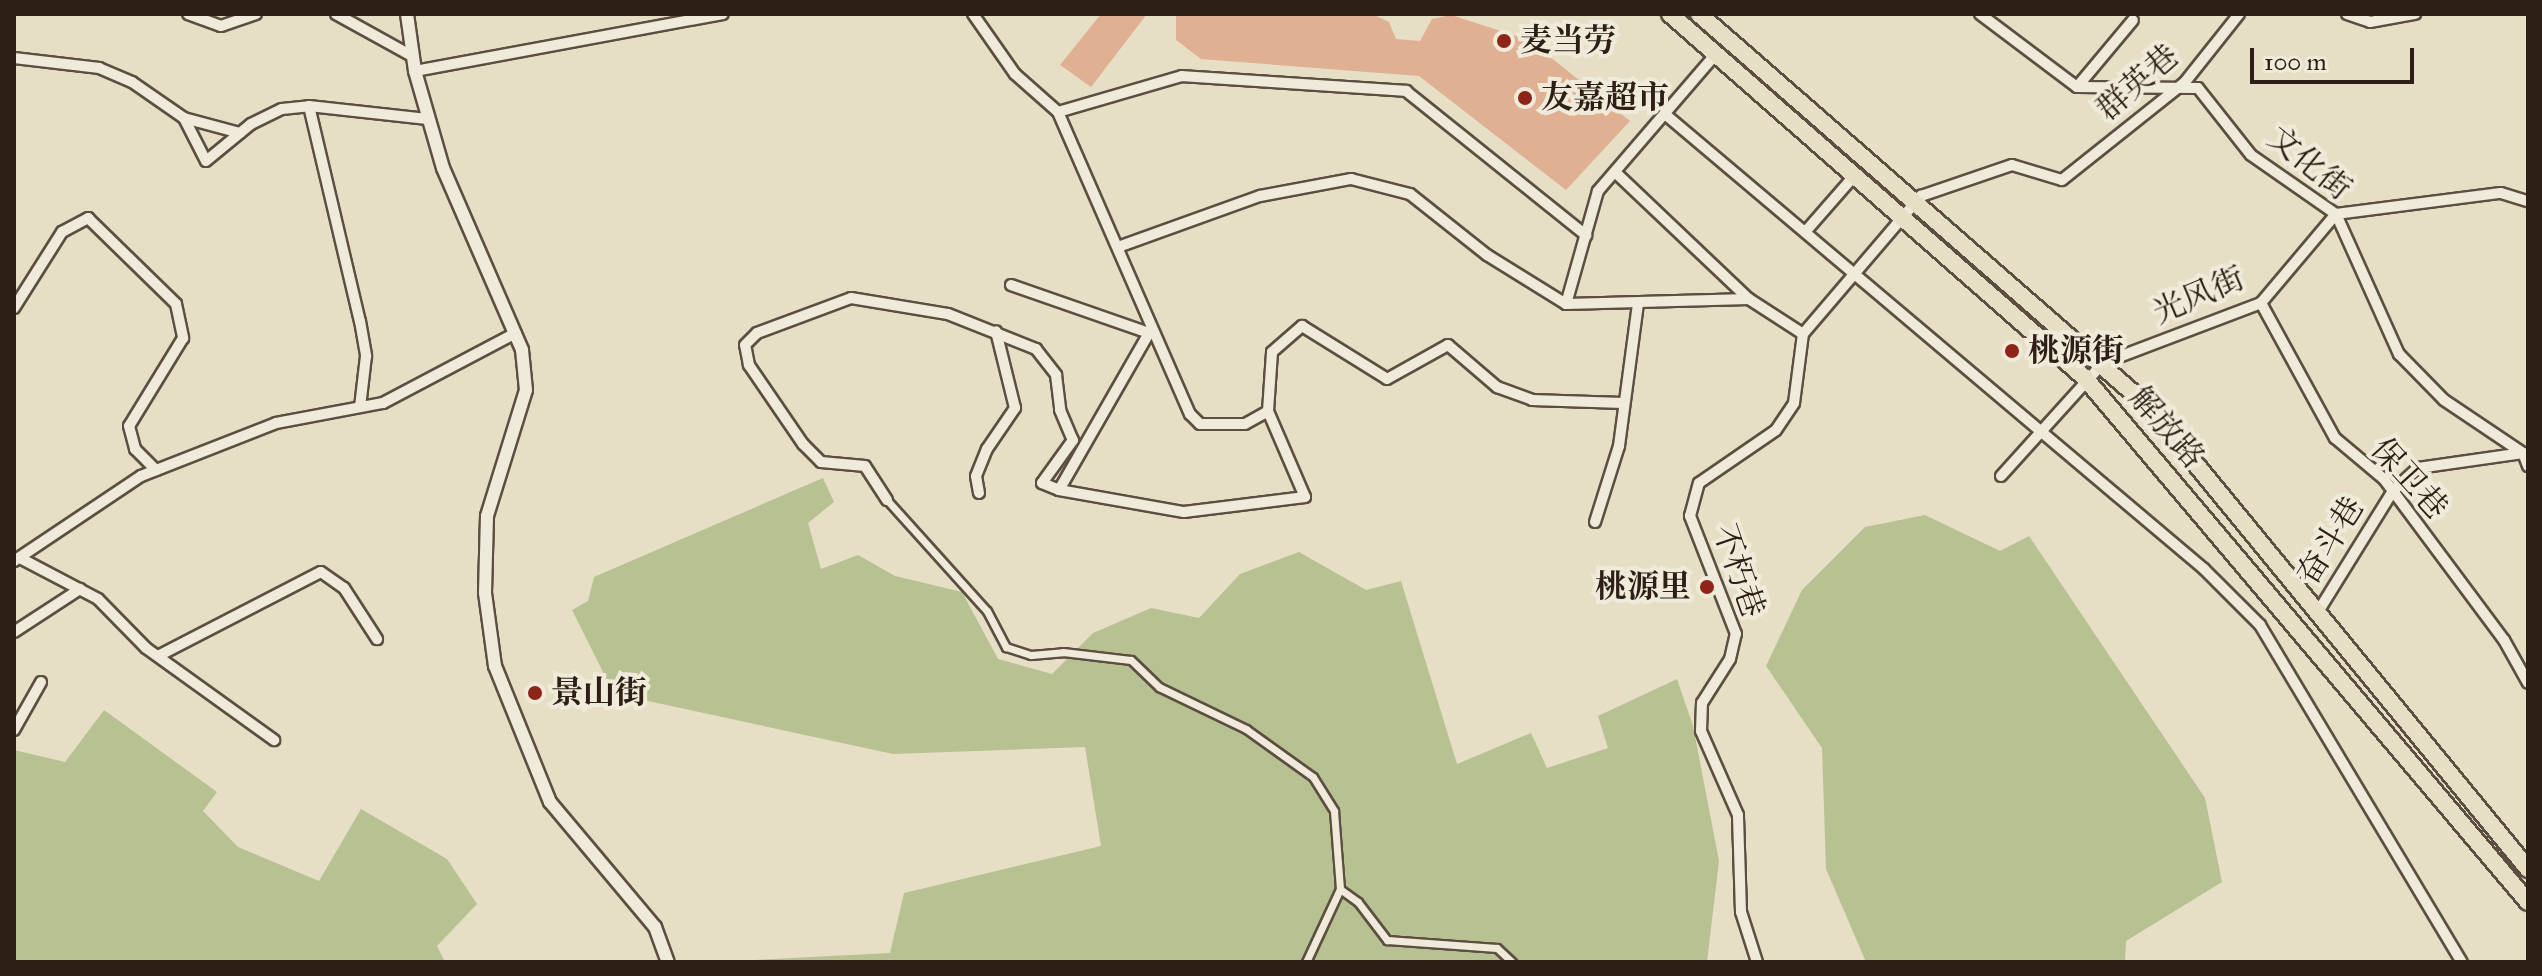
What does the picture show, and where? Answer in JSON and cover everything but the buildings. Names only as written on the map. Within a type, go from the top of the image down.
[{"type":"main road","name":"解放路","points":[[1670,14],[1855,175],[1910,209],[2103,363],[2148,406],[2316,615],[2528,869]]},
{"type":"main road","name":"解放路","points":[[1699,14],[1910,209],[2085,378],[2528,902]]},
{"type":"street","points":[[188,14],[221,26],[256,14]]},
{"type":"street","points":[[336,14],[412,56]]},
{"type":"street","points":[[407,14],[412,56],[427,119],[516,333],[526,390],[487,516],[485,593],[495,666],[550,802],[655,927],[668,962]]},
{"type":"street","points":[[415,71],[723,14]]},
{"type":"street","points":[[973,14],[1015,74],[1058,112],[1118,247],[1149,333],[1200,424],[1245,424],[1268,411]]},
{"type":"street","name":"群英巷","points":[[1910,209],[2012,165],[2062,180],[2179,87],[2239,14]]},
{"type":"street","points":[[2347,14],[2370,22],[2415,14]]},
{"type":"street","points":[[1986,16],[2077,87],[2133,20]]},
{"type":"street","points":[[1566,304],[1598,191],[1715,55]]},
{"type":"street","points":[[14,58],[99,68],[132,82],[184,118],[240,133]]},
{"type":"street","points":[[1058,112],[1182,76],[1406,91],[1586,235]]},
{"type":"street","name":"文化街","points":[[2077,87],[2198,88],[2251,155],[2336,214],[2399,354],[2444,400],[2523,453]]},
{"type":"street","points":[[184,118],[206,161],[240,133],[282,109],[309,106],[427,119]]},
{"type":"street","points":[[309,106],[366,356],[360,407]]},
{"type":"street","points":[[1666,115],[2041,429],[2260,625],[2462,962]]},
{"type":"street","points":[[1615,172],[1749,299],[1803,334],[1910,209]]},
{"type":"street","points":[[1806,231],[1855,175]]},
{"type":"street","points":[[1118,247],[1260,196],[1351,179],[1410,194],[1487,255],[1566,304],[1749,299]]},
{"type":"street","points":[[2336,214],[2501,193],[2528,201]]},
{"type":"street","name":"光风街","points":[[2001,476],[2085,378],[2103,363],[2261,303],[2336,214]]},
{"type":"street","points":[[14,308],[62,232],[88,218],[176,304],[183,338],[129,426],[135,449],[156,470]]},
{"type":"street","points":[[1011,285],[1149,333]]},
{"type":"street","points":[[1306,962],[1340,889],[1334,811],[1313,777],[1246,729],[1159,687],[1131,660],[1063,652],[1031,655],[1006,647],[987,611],[887,500],[865,466],[821,462],[803,444],[758,382],[745,345],[757,333],[851,298],[948,314],[996,331],[1036,349],[1056,375],[1060,410],[1073,440],[1042,483],[1059,490],[1184,512],[1305,497],[1268,411],[1272,352],[1302,326],[1387,379],[1448,345],[1497,387],[1532,400],[1623,403]]},
{"type":"street","points":[[1595,522],[1619,446],[1638,303]]},
{"type":"street","name":"保卫巷","points":[[2261,303],[2335,438],[2393,491],[2504,640],[2528,683]]},
{"type":"street","points":[[979,493],[976,476],[987,449],[1015,408],[996,331]]},
{"type":"street","points":[[17,560],[156,470],[276,423],[383,403],[516,333]]},
{"type":"street","points":[[1059,490],[1149,333]]},
{"type":"street","name":"不朽巷","points":[[1757,962],[1741,912],[1738,815],[1701,731],[1702,703],[1730,659],[1736,634],[1690,516],[1699,483],[1776,430],[1794,403],[1803,334]]},
{"type":"street","points":[[2523,453],[2528,466]]},
{"type":"street","name":"奋斗巷","points":[[2316,615],[2393,491],[2418,468],[2523,453]]},
{"type":"street","points":[[17,560],[80,589],[158,656],[274,740]]},
{"type":"street","points":[[158,656],[321,572],[344,588],[377,639]]},
{"type":"street","points":[[14,632],[80,589]]},
{"type":"street","points":[[14,730],[41,682]]},
{"type":"street","points":[[1340,889],[1358,902],[1387,940],[1497,948],[1512,962]]},
{"type":"green space","points":[[823,478],[834,502],[808,523],[821,569],[858,555],[895,576],[962,592],[998,659],[1052,674],[1093,633],[1151,608],[1199,618],[1240,574],[1299,552],[1366,590],[1401,581],[1457,764],[1531,733],[1547,768],[1608,748],[1598,716],[1677,679],[1693,726],[1719,861],[1707,962],[713,962],[890,953],[904,893],[1101,846],[1085,747],[893,754],[648,701],[608,682],[572,610],[588,601],[594,577]]},
{"type":"green space","points":[[1925,515],[2000,551],[2029,536],[2205,798],[2222,882],[2126,941],[2125,962],[1866,962],[1826,869],[1822,748],[1766,666],[1802,590],[1865,527]]},
{"type":"green space","points":[[104,710],[217,792],[203,811],[238,847],[319,881],[361,809],[447,859],[477,904],[437,946],[445,962],[14,962],[14,750],[65,762]]},
{"type":"place","name":"麦当劳","points":[[1504,41]]},
{"type":"place","name":"友嘉超市","points":[[1525,98]]},
{"type":"place","name":"桃源街","points":[[2012,351]]},
{"type":"place","name":"桃源里","points":[[1707,587]]},
{"type":"place","name":"景山街","points":[[535,693]]}]
